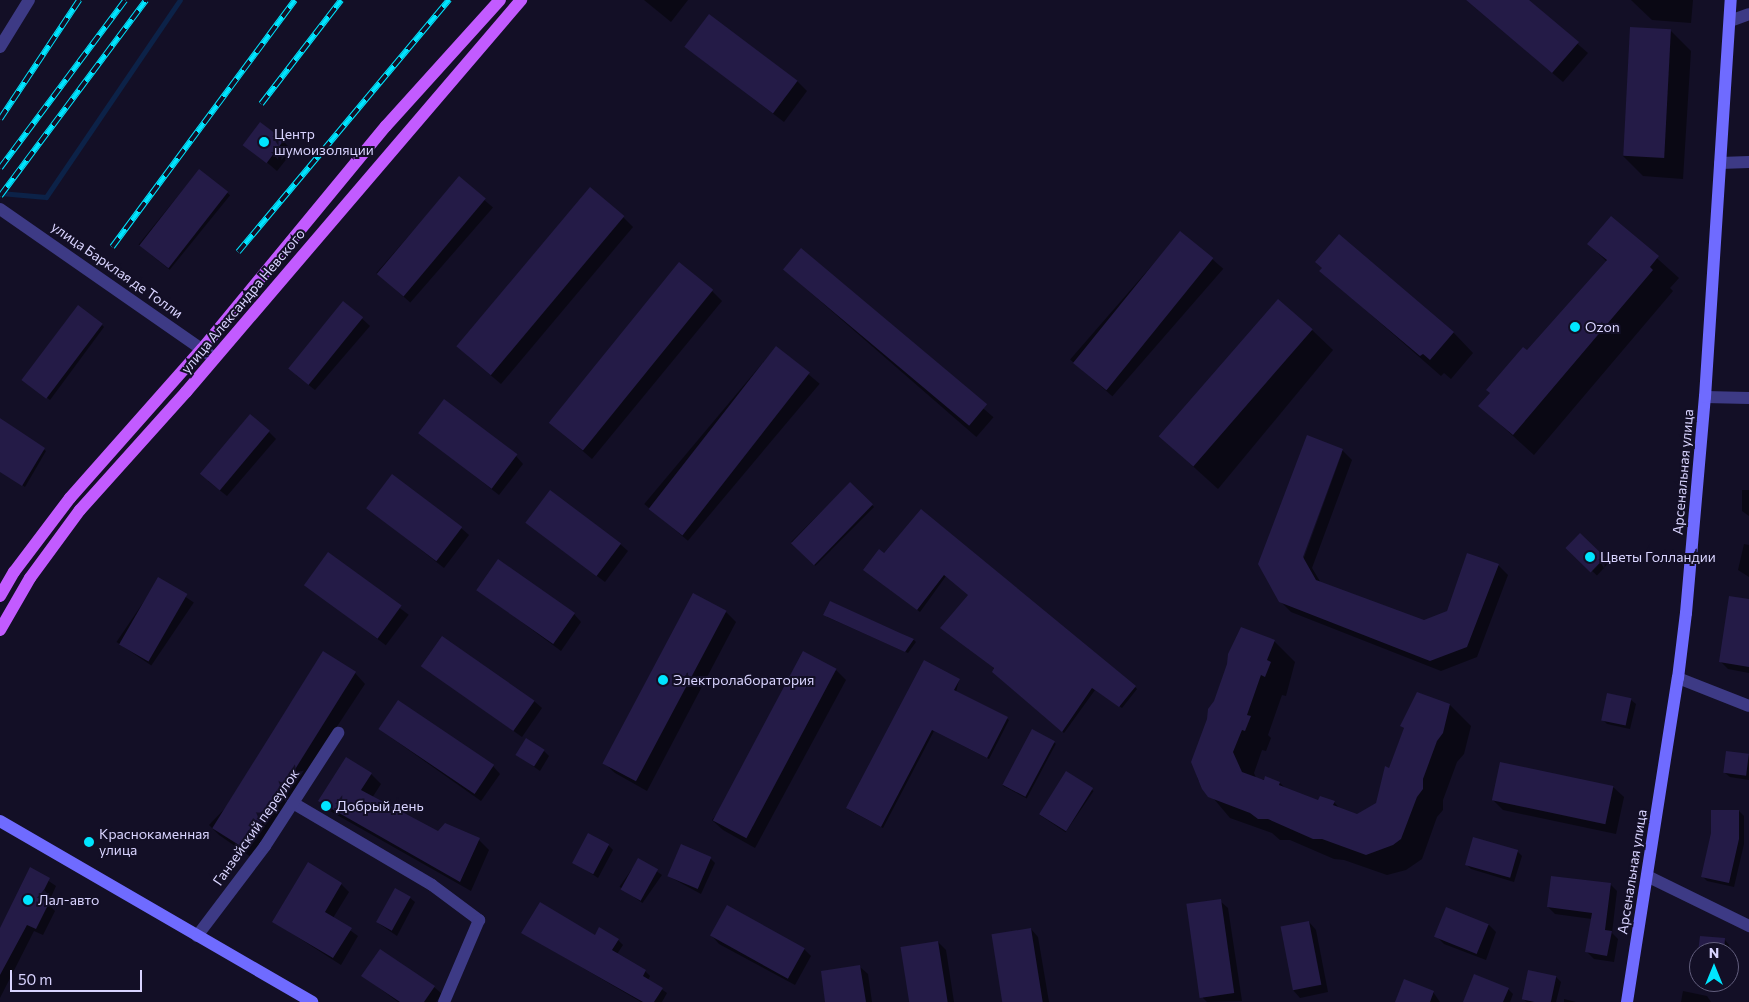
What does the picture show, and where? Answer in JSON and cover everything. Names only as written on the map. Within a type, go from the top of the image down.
[{"type":"main road","points":[[0,596],[14,572],[70,498],[202,349],[386,126],[500,0]]},
{"type":"main road","name":"улица Александра Невского","points":[[0,630],[30,578],[80,510],[214,358],[520,0]]},
{"type":"street","points":[[0,48],[29,0]]},
{"type":"street","name":"Арсенальная улица","points":[[1627,1002],[1678,678],[1705,397],[1731,0]]},
{"type":"street","points":[[1730,21],[1749,14]]},
{"type":"street","points":[[1720,162],[1749,162]]},
{"type":"street","name":"улица Барклая де Толли","points":[[0,209],[29,226],[214,358]]},
{"type":"street","points":[[1705,397],[1749,398]]},
{"type":"street","points":[[1678,678],[1748,705]]},
{"type":"street","name":"Ганзейский переулок","points":[[197,936],[293,803],[338,734]]},
{"type":"street","points":[[293,803],[432,885],[479,920],[444,1002]]},
{"type":"street","points":[[0,821],[312,1002]]},
{"type":"street","points":[[1647,876],[1749,926]]},
{"type":"building","points":[[1466,0],[1529,0],[1579,42],[1552,73]]},
{"type":"building","points":[[709,14],[798,81],[773,114],[684,47]]},
{"type":"building","points":[[1630,27],[1671,29],[1664,158],[1623,156]]},
{"type":"building","name":"Центр шумоизоляции","points":[[260,122],[284,140],[267,163],[243,145]]},
{"type":"building","points":[[199,169],[228,192],[168,268],[139,245]]},
{"type":"building","points":[[459,176],[486,198],[404,297],[377,274]]},
{"type":"building","points":[[590,187],[624,216],[491,375],[456,346]]},
{"type":"building","points":[[1611,216],[1659,256],[1650,267],[1653,270],[1513,435],[1478,406],[1490,393],[1486,390],[1523,347],[1527,350],[1607,260],[1587,244]]},
{"type":"building","points":[[1180,231],[1213,258],[1106,390],[1073,363]]},
{"type":"building","points":[[1339,234],[1454,332],[1430,360],[1423,354],[1420,356],[1319,271],[1322,268],[1315,262]]},
{"type":"building","points":[[801,248],[987,404],[969,426],[783,269]]},
{"type":"building","points":[[679,262],[713,290],[583,451],[549,423]]},
{"type":"building","points":[[1278,299],[1313,329],[1193,467],[1159,436]]},
{"type":"building","points":[[343,301],[363,317],[308,385],[288,369]]},
{"type":"building","points":[[78,305],[103,324],[46,399],[21,380]]},
{"type":"building","points":[[776,346],[810,372],[682,536],[649,509]]},
{"type":"building","points":[[444,399],[517,454],[492,489],[418,433]]},
{"type":"building","points":[[250,414],[270,431],[220,490],[200,474]]},
{"type":"building","points":[[0,418],[45,448],[22,486],[0,472]]},
{"type":"building","points":[[1307,435],[1343,449],[1303,557],[1316,580],[1424,620],[1447,611],[1467,553],[1499,564],[1467,647],[1430,661],[1279,602],[1258,564]]},
{"type":"building","points":[[392,474],[462,527],[436,561],[366,508]]},
{"type":"building","points":[[850,482],[873,504],[814,565],[791,543]]},
{"type":"building","points":[[550,490],[621,544],[596,576],[525,523]]},
{"type":"building","points":[[921,509],[1136,686],[1119,707],[1092,688],[1062,732],[992,672],[994,668],[940,628],[968,595],[944,575],[917,610],[863,570],[879,549],[884,553]]},
{"type":"building","points":[[1580,533],[1605,557],[1591,572],[1565,548]]},
{"type":"building","points":[[328,552],[402,605],[378,639],[304,585]]},
{"type":"building","points":[[498,559],[575,613],[553,644],[476,590]]},
{"type":"building","points":[[158,577],[187,594],[148,662],[119,645]]},
{"type":"building","points":[[693,593],[727,611],[636,781],[602,763]]},
{"type":"building","points":[[1729,596],[1749,599],[1749,667],[1719,662]]},
{"type":"building","points":[[830,601],[914,639],[905,652],[823,615]]},
{"type":"building","points":[[1241,627],[1275,640],[1267,660],[1271,662],[1265,677],[1261,675],[1247,715],[1251,716],[1245,731],[1242,730],[1233,752],[1242,772],[1264,780],[1265,776],[1280,782],[1279,785],[1318,800],[1320,796],[1335,801],[1333,805],[1357,814],[1376,803],[1385,766],[1389,768],[1404,728],[1400,726],[1417,692],[1450,704],[1443,733],[1437,741],[1423,779],[1423,789],[1417,797],[1401,839],[1393,845],[1366,855],[1322,839],[1313,839],[1268,819],[1258,819],[1250,813],[1208,797],[1202,789],[1191,762],[1207,719],[1208,709],[1214,701],[1227,664],[1228,654]]},
{"type":"building","points":[[442,636],[535,701],[513,731],[421,666]]},
{"type":"building","points":[[323,651],[356,672],[245,849],[212,828]]},
{"type":"building","points":[[803,651],[837,669],[746,838],[713,821]]},
{"type":"building","points":[[924,660],[960,679],[954,690],[1008,717],[987,758],[932,730],[881,827],[846,808]]},
{"type":"building","points":[[1607,693],[1631,698],[1626,726],[1601,720]]},
{"type":"building","points":[[398,700],[494,765],[475,794],[378,729]]},
{"type":"building","points":[[1032,729],[1055,741],[1025,797],[1002,785]]},
{"type":"building","points":[[526,738],[545,750],[534,767],[515,755]]},
{"type":"building","points":[[1726,751],[1749,754],[1746,776],[1723,773]]},
{"type":"building","points":[[346,757],[372,773],[361,790],[438,831],[445,823],[480,838],[460,882],[318,801]]},
{"type":"building","points":[[1500,762],[1613,786],[1605,824],[1492,800]]},
{"type":"building","points":[[1066,771],[1093,788],[1066,831],[1039,814]]},
{"type":"building","points":[[1711,810],[1739,810],[1739,839],[1729,883],[1701,877],[1711,833]]},
{"type":"building","points":[[588,833],[609,844],[593,874],[572,863]]},
{"type":"building","points":[[1473,837],[1518,850],[1510,878],[1465,865]]},
{"type":"building","points":[[681,844],[711,857],[698,889],[667,876]]},
{"type":"building","points":[[638,858],[658,869],[641,901],[621,889]]},
{"type":"building","points":[[308,862],[342,883],[325,912],[352,928],[333,958],[272,922]]},
{"type":"building","points":[[30,867],[50,878],[40,898],[49,903],[36,929],[27,925],[0,975],[0,928]]},
{"type":"building","points":[[1551,876],[1611,883],[1605,930],[1612,931],[1607,956],[1585,952],[1592,913],[1547,907]]},
{"type":"building","points":[[395,888],[411,897],[392,931],[376,922]]},
{"type":"building","points":[[1221,899],[1234,993],[1200,998],[1186,904]]},
{"type":"building","points":[[540,902],[595,935],[599,927],[619,939],[612,950],[646,970],[643,976],[663,988],[654,1002],[643,1002],[521,933]]},
{"type":"building","points":[[727,905],[805,948],[788,979],[710,936]]},
{"type":"building","points":[[1446,907],[1489,924],[1477,954],[1434,937]]},
{"type":"building","points":[[1309,921],[1321,985],[1293,990],[1281,927]]},
{"type":"building","points":[[1031,928],[1043,1002],[1002,1002],[991,934]]},
{"type":"building","points":[[1700,936],[1725,938],[1725,942],[1699,942]]},
{"type":"building","points":[[938,941],[948,1002],[909,1002],[900,947]]},
{"type":"building","points":[[380,949],[435,986],[424,1002],[400,1002],[361,976]]},
{"type":"building","points":[[860,965],[866,1002],[825,1002],[821,971]]},
{"type":"building","points":[[1528,970],[1556,976],[1551,1002],[1534,1002],[1522,999]]},
{"type":"building","points":[[1474,974],[1509,988],[1503,1002],[1463,1002]]},
{"type":"building","points":[[1404,979],[1434,991],[1430,1002],[1395,1002]]},
{"type":"waterway","points":[[0,193],[46,197],[180,0]]},
{"type":"railway","points":[[0,119],[79,0]]},
{"type":"railway","points":[[0,168],[125,0]]},
{"type":"railway","points":[[0,196],[146,0]]},
{"type":"railway","points":[[112,247],[295,0]]},
{"type":"railway","points":[[261,104],[341,0]]},
{"type":"railway","points":[[238,252],[449,0]]},
{"type":"place","name":"Центр шумоизоляции","points":[[264,142]]},
{"type":"place","name":"Ozon","points":[[1575,327]]},
{"type":"place","name":"Цветы Голландии","points":[[1590,557]]},
{"type":"place","name":"Электролаборатория","points":[[663,680]]},
{"type":"place","name":"Добрый день","points":[[326,806]]},
{"type":"place","name":"Краснокаменная улица","points":[[89,842]]},
{"type":"place","name":"Лал-авто","points":[[28,900]]}]
